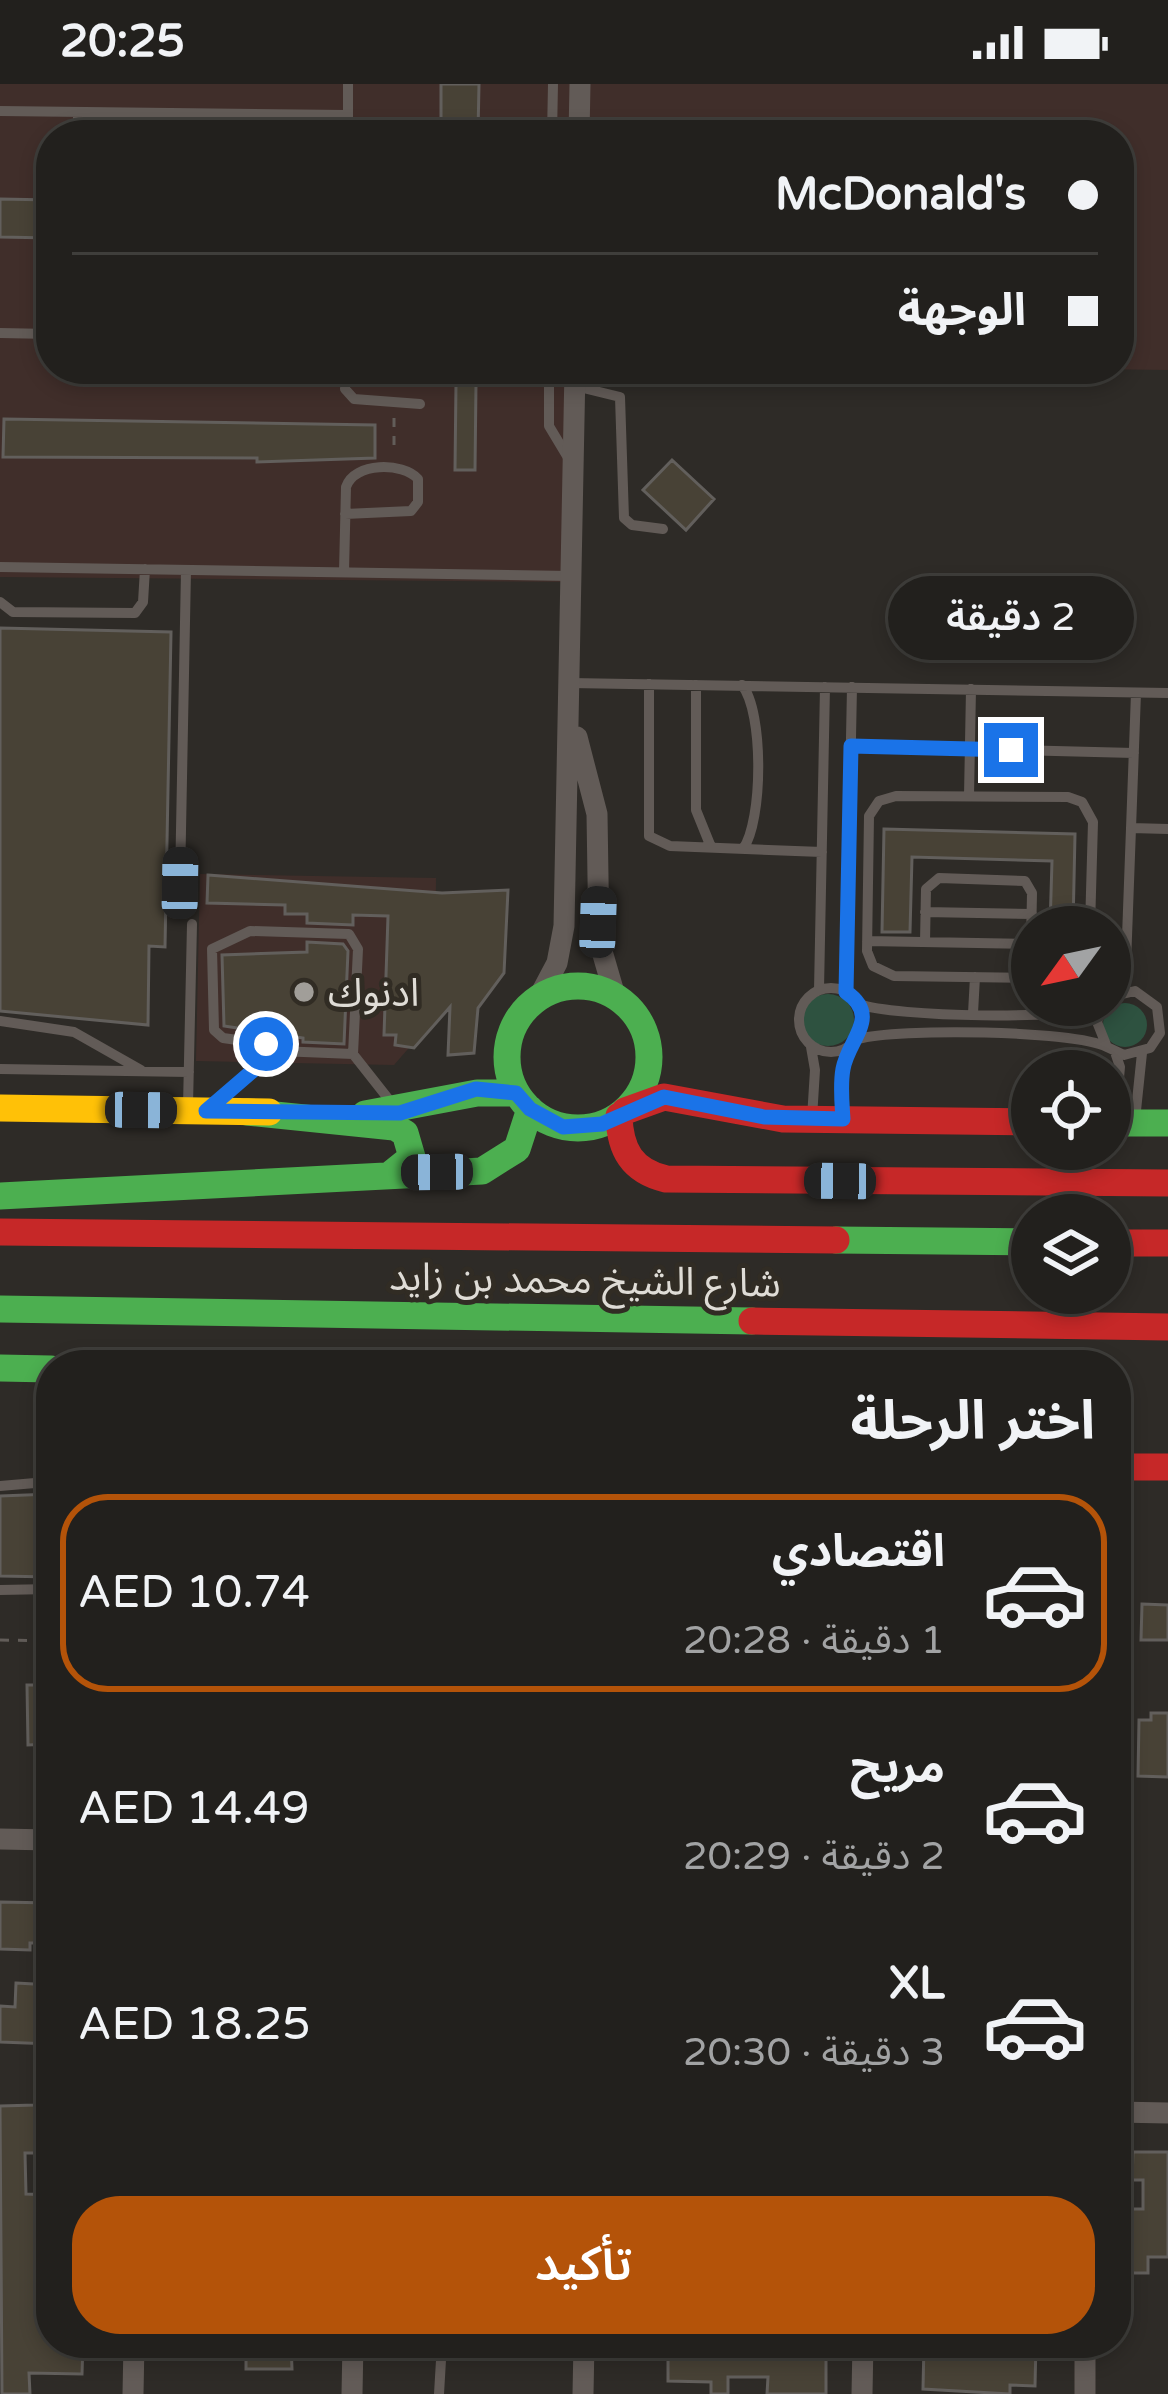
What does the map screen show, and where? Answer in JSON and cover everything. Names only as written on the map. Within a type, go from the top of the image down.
[{"type":"main road","points":[[436,1100],[478,1065],[539,997],[577,985],[615,996],[640,1023],[647,1040],[705,1103]]},
{"type":"main road","points":[[0,1196],[497,1168],[520,1149],[523,1101],[507,1058],[514,1024]]},
{"type":"main road","points":[[647,1040],[646,1078],[622,1113],[625,1155],[642,1172],[666,1179],[1168,1184]]},
{"type":"main road","points":[[0,1108],[400,1113],[476,1089],[523,1101],[546,1120],[583,1128],[664,1097],[764,1117],[1011,1122]]},
{"type":"main road","points":[[248,1112],[394,1127],[406,1133],[412,1157],[392,1173]]},
{"type":"main road","points":[[1131,1123],[1168,1123]]},
{"type":"main road","name":"شارع الشيخ محمد بن زايد","points":[[0,1232],[1011,1243]]},
{"type":"main road","points":[[1131,1243],[1168,1244]]},
{"type":"main road","name":"شارع الشيخ محمد بن زايد","points":[[0,1309],[1168,1327]]},
{"type":"main road","points":[[1126,1327],[1168,1341]]},
{"type":"main road","points":[[0,1368],[36,1369]]},
{"type":"main road","points":[[1131,1467],[1168,1467]]},
{"type":"street","points":[[579,120],[580,84]]},
{"type":"street","points":[[539,997],[557,963],[564,926],[575,384]]},
{"type":"street","points":[[570,683],[597,814],[599,941],[615,996]]},
{"type":"street","points":[[0,1839],[36,1840]]},
{"type":"street","points":[[1131,2112],[1168,2113]]},
{"type":"street","points":[[133,2394],[134,2358]]},
{"type":"street","points":[[352,2394],[353,2358]]},
{"type":"street","points":[[583,2394],[584,2358]]},
{"type":"street","points":[[862,2394],[863,2358]]},
{"type":"street","points":[[1084,2394],[1085,2358]]},
{"type":"lane","points":[[348,120],[349,84]]},
{"type":"lane","points":[[552,120],[553,84]]},
{"type":"lane","points":[[0,111],[348,115]]},
{"type":"lane","points":[[79,112],[79,120]]},
{"type":"lane","points":[[0,334],[36,334]]},
{"type":"lane","points":[[348,384],[350,396],[420,404]]},
{"type":"lane","points":[[548,384],[549,426],[561,453],[573,464]]},
{"type":"lane","points":[[589,384],[620,397],[624,518],[632,525],[663,529]]},
{"type":"lane","points":[[344,572],[346,483],[352,473],[395,470],[417,476],[415,509],[346,514]]},
{"type":"lane","points":[[0,602],[13,611],[134,613],[143,602],[145,569]]},
{"type":"lane","points":[[0,570],[572,576]]},
{"type":"lane","points":[[180,883],[186,570]]},
{"type":"lane","points":[[570,683],[1168,693]]},
{"type":"lane","points":[[650,684],[645,828],[662,845],[822,852]]},
{"type":"lane","points":[[696,685],[696,810],[710,848]]},
{"type":"lane","points":[[742,686],[756,716],[755,824],[743,849]]},
{"type":"lane","points":[[812,1119],[815,1070],[810,1044],[800,1028],[801,1010],[819,990],[825,687]]},
{"type":"lane","points":[[846,992],[852,687]]},
{"type":"lane","points":[[969,796],[971,689]]},
{"type":"lane","points":[[1129,906],[1136,693]]},
{"type":"lane","points":[[851,746],[1134,753]]},
{"type":"lane","points":[[1011,978],[886,975],[873,966],[867,941],[873,808],[896,796],[1068,797],[1088,807],[1093,822],[1091,906]]},
{"type":"lane","points":[[1131,829],[1168,829]]},
{"type":"lane","points":[[925,942],[926,889],[939,878],[1025,881],[1031,888],[1032,906]]},
{"type":"lane","points":[[926,912],[1011,914]]},
{"type":"lane","points":[[192,924],[189,1072],[197,1111],[271,1055],[295,1048],[353,1054]]},
{"type":"lane","points":[[271,1055],[266,1044],[223,1038],[212,1024],[212,949],[244,932],[345,934],[356,940],[353,1054],[400,1113]]},
{"type":"lane","points":[[867,941],[1011,944]]},
{"type":"lane","points":[[973,1013],[975,977]]},
{"type":"lane","points":[[819,990],[846,992],[859,1004],[893,1012],[1011,1013]]},
{"type":"lane","points":[[1131,992],[1144,994],[1162,1010],[1162,1040],[1142,1053],[1131,1052]]},
{"type":"lane","points":[[843,1119],[842,1071],[864,1022],[859,1004]]},
{"type":"lane","points":[[0,1021],[74,1032],[143,1072]]},
{"type":"lane","points":[[1099,1026],[1111,1050]]},
{"type":"lane","points":[[810,1044],[826,1052],[890,1033],[1077,1037],[1111,1050]]},
{"type":"lane","points":[[1131,1088],[1142,1053]]},
{"type":"lane","points":[[0,1069],[189,1072]]},
{"type":"lane","points":[[0,1486],[36,1482]]},
{"type":"lane","points":[[0,1590],[36,1589]]},
{"type":"lane","points":[[439,2394],[441,2358]]},
{"type":"path","points":[[394,402],[395,470]]},
{"type":"path","points":[[0,1640],[36,1641]]},
{"type":"shaded area","points":[[0,84],[1168,84],[1168,370],[1134,370],[1134,120],[36,120],[36,384],[583,384],[579,582],[0,577]]},
{"type":"shaded area","points":[[200,874],[436,878],[435,1018],[394,1065],[196,1061]]},
{"type":"green space","points":[[828,994],[846,1002],[854,1020],[846,1038],[828,1046],[810,1038],[802,1020],[810,1002]]},
{"type":"green space","points":[[1131,1004],[1145,1017],[1141,1041],[1125,1047],[1109,1041],[1103,1026],[1131,1026]]},
{"type":"building","points":[[441,84],[479,84],[478,120],[441,120]]},
{"type":"building","points":[[0,199],[36,200],[36,238],[0,237]]},
{"type":"building","points":[[456,384],[476,384],[475,470],[455,470]]},
{"type":"building","points":[[4,419],[375,425],[375,458],[257,462],[257,458],[3,457]]},
{"type":"building","points":[[672,460],[714,499],[686,530],[643,490]]},
{"type":"building","points":[[0,628],[171,632],[165,947],[149,946],[148,1025],[0,1011]]},
{"type":"building","points":[[884,829],[1075,834],[1073,906],[1051,906],[1052,861],[912,857],[910,932],[882,932]]},
{"type":"building","points":[[208,875],[442,893],[508,890],[504,973],[478,1008],[474,1053],[448,1055],[450,1007],[414,1048],[395,1045],[396,1035],[384,1035],[388,916],[353,915],[353,925],[307,923],[307,914],[285,914],[285,905],[207,903]]},
{"type":"building","name":"ادنوك","points":[[307,942],[343,944],[348,951],[344,1044],[303,1042],[303,1038],[224,1026],[222,955],[307,952]]},
{"type":"building","points":[[36,1495],[36,1577],[0,1576],[0,1496]]},
{"type":"building","points":[[1142,1604],[1168,1605],[1168,1640],[1141,1640]]},
{"type":"building","points":[[27,1685],[36,1685],[36,1745],[28,1745]]},
{"type":"building","points":[[1151,1713],[1168,1713],[1168,1777],[1138,1776],[1139,1720],[1151,1720]]},
{"type":"building","points":[[0,1902],[36,1903],[36,1943],[30,1943],[30,1950],[0,1949]]},
{"type":"building","points":[[16,1983],[36,1984],[36,2043],[0,2042],[0,2006],[15,2007]]},
{"type":"building","points":[[36,2091],[36,2153],[25,2153],[26,2194],[36,2194],[36,2358],[83,2358],[82,2374],[29,2373],[30,2394],[2,2394],[0,2106],[35,2105]]},
{"type":"building","points":[[1133,2152],[1168,2152],[1168,2257],[1148,2257],[1148,2273],[1132,2273],[1131,2209],[1143,2209],[1143,2180],[1132,2180]]},
{"type":"building","points":[[246,2358],[292,2358],[292,2369],[246,2369]]},
{"type":"building","points":[[668,2358],[826,2358],[826,2394],[767,2394],[768,2377],[728,2377],[728,2394],[711,2394],[711,2382],[668,2381]]},
{"type":"building","points":[[924,2358],[1036,2358],[1035,2386],[1010,2385],[1010,2394],[923,2389]]},
{"type":"traffic: fast","points":[[578,986],[605,991],[628,1007],[644,1030],[649,1057],[644,1084],[628,1107],[605,1123],[578,1128],[551,1123],[528,1107],[512,1084],[507,1057],[512,1030],[528,1007],[551,991],[578,986]]},
{"type":"traffic: fast","points":[[365,1114],[477,1093],[516,1093]]},
{"type":"traffic: fast","points":[[0,1196],[482,1171],[517,1149],[530,1109]]},
{"type":"traffic: fast","points":[[247,1112],[394,1127],[405,1133],[412,1157],[392,1173]]},
{"type":"traffic: fast","points":[[1131,1123],[1168,1123]]},
{"type":"traffic: fast","points":[[836,1240],[1011,1242]]},
{"type":"traffic: fast","points":[[0,1309],[752,1321]]},
{"type":"traffic: fast","points":[[0,1368],[36,1369]]},
{"type":"traffic: slow","points":[[0,1108],[269,1112]]},
{"type":"traffic: jam","points":[[625,1111],[664,1097],[783,1119],[1011,1122]]},
{"type":"traffic: jam","points":[[619,1116],[630,1157],[644,1171],[666,1179],[1168,1183]]},
{"type":"traffic: jam","points":[[0,1232],[836,1240]]},
{"type":"traffic: jam","points":[[1131,1243],[1168,1243]]},
{"type":"traffic: jam","points":[[752,1321],[1168,1327]]},
{"type":"traffic: jam","points":[[1131,1467],[1168,1467]]},
{"type":"place","name":"ادنوك","points":[[304,992]]},
{"type":"route","points":[[266,1044],[271,1055],[206,1111],[400,1113],[455,1093],[496,1089],[516,1093],[530,1109],[563,1127],[602,1124],[664,1097],[764,1117],[843,1119],[842,1071],[864,1022],[859,1004],[846,992],[851,746],[1011,750]]}]
